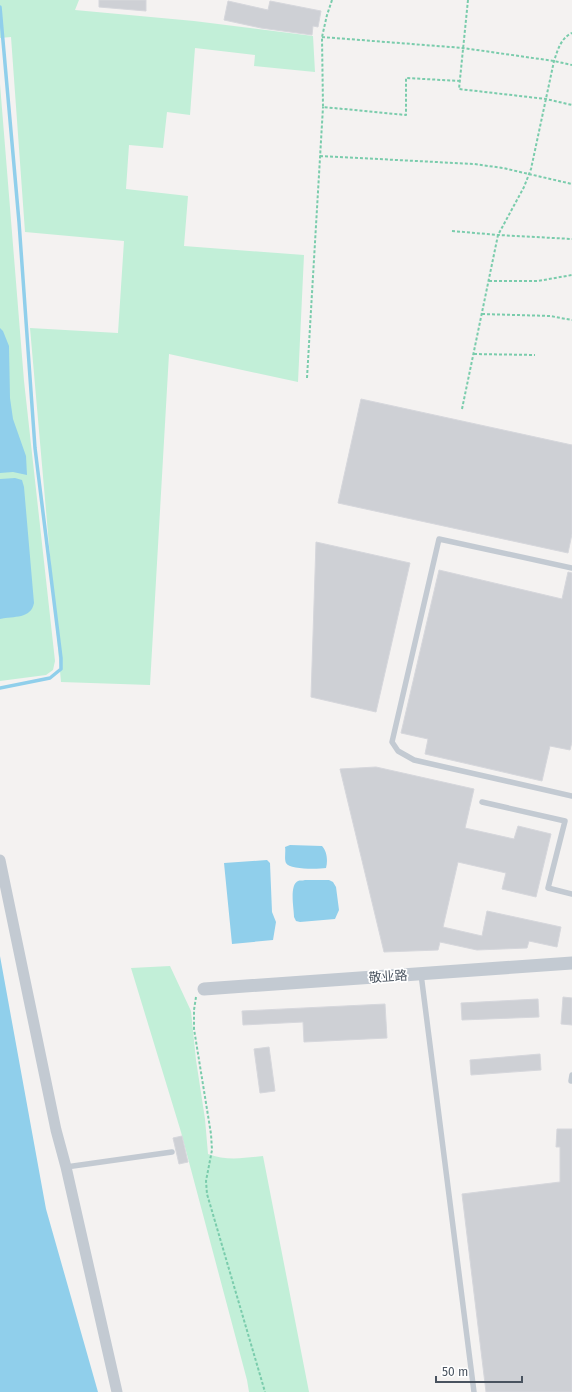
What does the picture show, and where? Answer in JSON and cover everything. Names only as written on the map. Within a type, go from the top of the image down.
[{"type":"street","points":[[0,860],[55,1122],[117,1392]]},
{"type":"street","name":"敬业路","points":[[204,989],[572,962]]},
{"type":"lane","points":[[572,568],[439,538],[392,742],[398,751],[414,760],[572,796]]},
{"type":"lane","points":[[482,802],[564,821],[548,888],[572,894]]},
{"type":"lane","points":[[421,973],[474,1392]]},
{"type":"lane","points":[[66,1167],[172,1152]]},
{"type":"path","points":[[307,378],[323,107],[322,36],[332,0]]},
{"type":"path","points":[[468,0],[459,89],[546,99],[572,105]]},
{"type":"path","points":[[462,409],[498,235],[529,175],[554,61],[558,48],[565,36],[572,33]]},
{"type":"path","points":[[322,36],[463,48],[572,65]]},
{"type":"path","points":[[323,107],[406,115],[406,78],[460,81]]},
{"type":"path","points":[[320,156],[474,164],[503,168],[572,184]]},
{"type":"path","points":[[452,231],[572,239]]},
{"type":"path","points":[[489,281],[538,281],[572,276]]},
{"type":"path","points":[[482,314],[550,316],[572,320]]},
{"type":"path","points":[[474,354],[535,355]]},
{"type":"path","points":[[204,989],[197,997],[194,1010],[194,1029],[211,1134],[212,1150],[206,1180],[207,1194],[265,1392]]},
{"type":"green space","points":[[0,0],[79,0],[75,10],[194,21],[313,36],[315,72],[254,66],[255,55],[195,48],[190,115],[167,112],[163,148],[129,145],[126,189],[188,196],[184,246],[304,255],[298,382],[169,354],[150,685],[61,682],[30,328],[118,333],[124,241],[25,232],[11,37],[0,38]]},
{"type":"green space","points":[[0,84],[24,381],[55,661],[53,670],[46,675],[0,681]]},
{"type":"green space","points":[[170,966],[191,1011],[208,1154],[222,1158],[263,1156],[309,1392],[249,1392],[181,1132],[131,968]]},
{"type":"water","points":[[0,328],[3,331],[9,346],[10,398],[13,419],[26,456],[27,475],[13,472],[0,473]]},
{"type":"water","points":[[15,478],[22,480],[24,487],[34,603],[32,608],[26,614],[0,619],[0,479]]},
{"type":"water","points":[[290,845],[322,846],[327,856],[326,868],[304,868],[288,865],[285,861],[285,847]]},
{"type":"water","points":[[267,860],[270,863],[272,912],[276,922],[273,940],[232,944],[224,863]]},
{"type":"water","points":[[329,880],[333,882],[336,887],[339,910],[335,919],[300,922],[296,921],[294,917],[293,903],[294,887],[295,883],[298,881]]},
{"type":"water","points":[[0,956],[46,1209],[98,1392],[0,1392]]},
{"type":"building","points":[[99,0],[146,0],[146,11],[99,7]]},
{"type":"building","points":[[228,1],[268,10],[270,1],[321,11],[318,27],[313,26],[312,35],[261,28],[224,20]]},
{"type":"building","points":[[361,399],[572,445],[572,534],[568,553],[338,503]]},
{"type":"building","points":[[316,542],[410,563],[376,712],[311,697]]},
{"type":"building","points":[[439,570],[562,599],[568,572],[572,573],[572,742],[570,750],[550,746],[542,781],[425,754],[428,739],[401,733]]},
{"type":"building","points":[[376,767],[474,789],[465,828],[514,839],[518,826],[551,834],[536,897],[502,889],[506,873],[458,862],[443,927],[482,936],[487,911],[561,927],[557,947],[529,941],[527,948],[477,950],[440,942],[438,950],[384,952],[340,769]]},
{"type":"building","points":[[563,997],[572,998],[572,1025],[561,1024]]},
{"type":"building","points":[[538,999],[539,1017],[462,1020],[461,1003]]},
{"type":"building","points":[[385,1004],[387,1038],[304,1042],[303,1022],[243,1025],[242,1011]]},
{"type":"building","points":[[269,1047],[275,1091],[260,1093],[254,1049]]},
{"type":"building","points":[[540,1054],[541,1070],[471,1075],[470,1060]]},
{"type":"building","points":[[557,1129],[572,1129],[572,1392],[486,1392],[462,1194],[560,1182],[560,1147],[556,1147]]},
{"type":"building","points":[[182,1136],[188,1162],[179,1164],[173,1138]]},
{"type":"waterway","points":[[0,7],[19,222],[35,448],[61,658],[61,669],[50,678],[0,688]]}]
